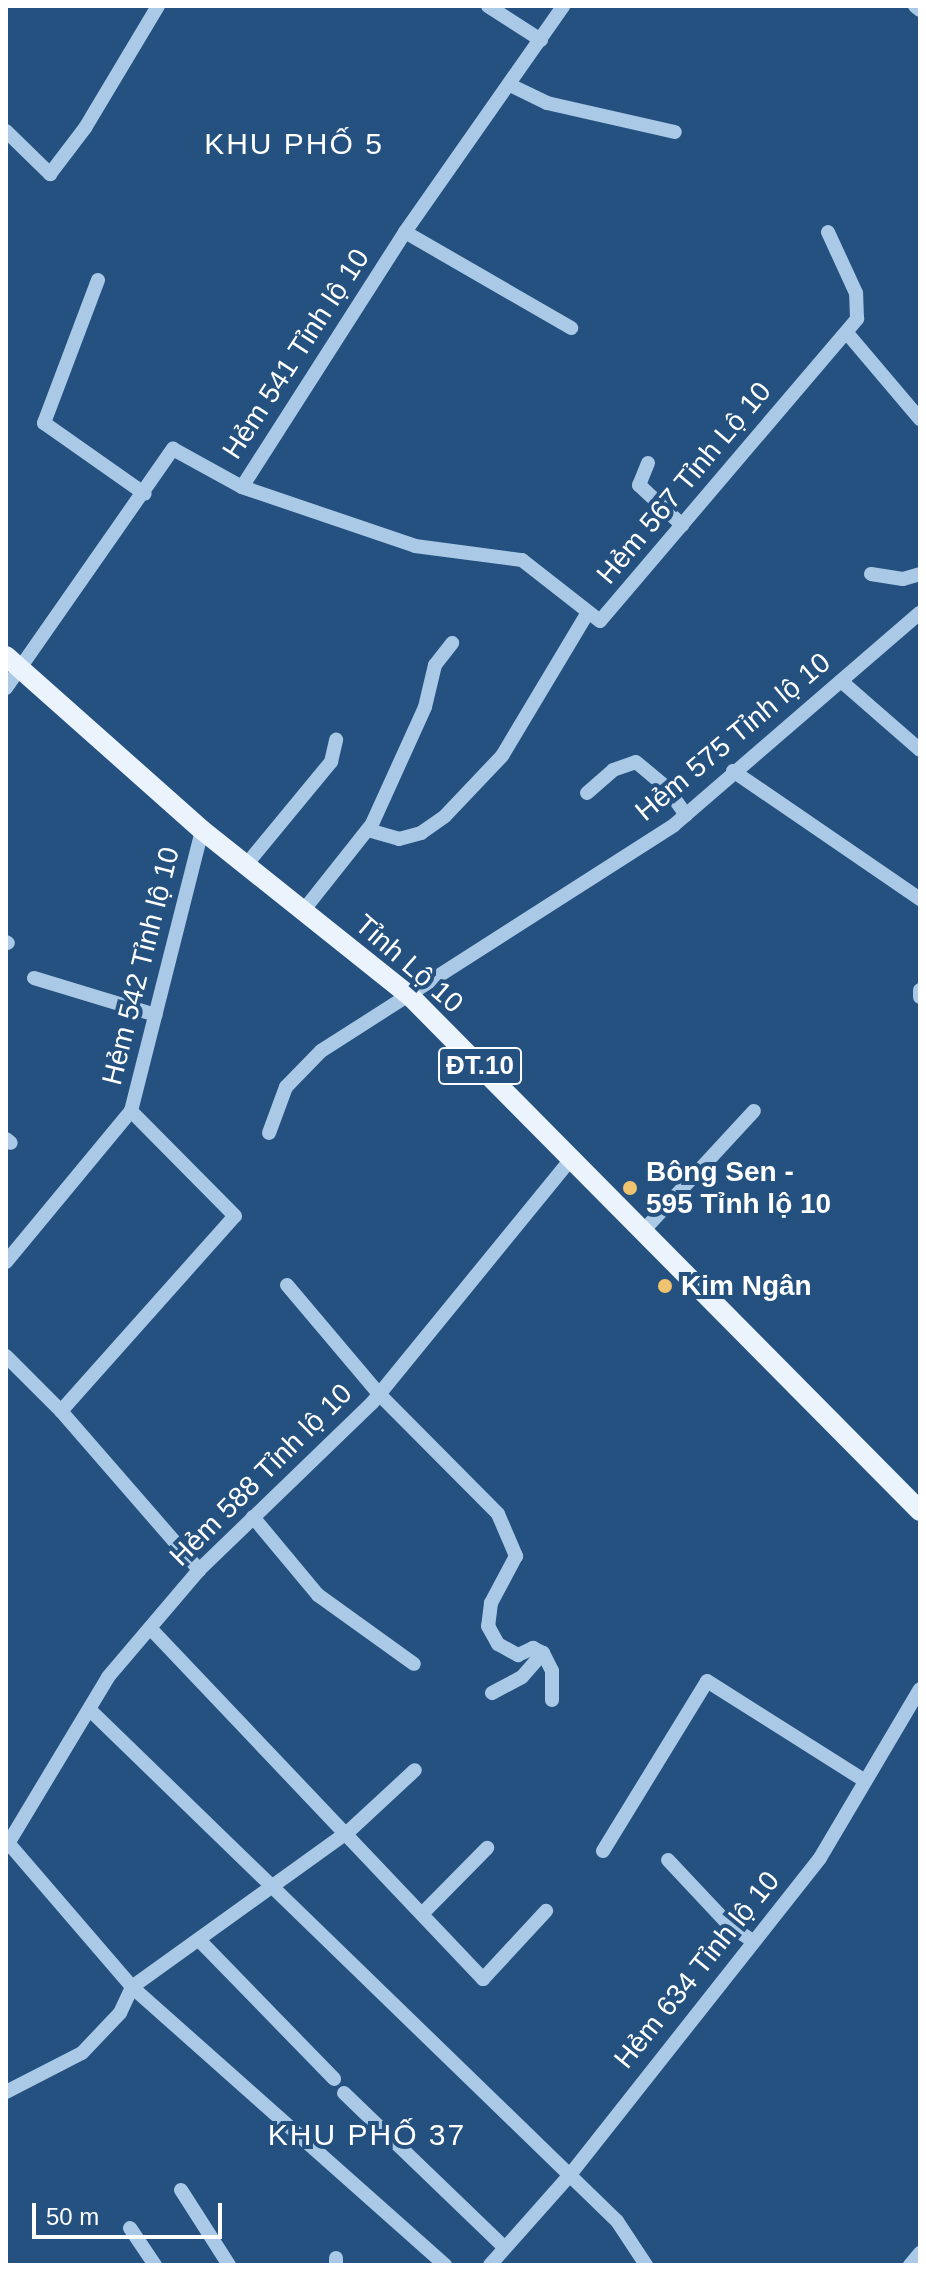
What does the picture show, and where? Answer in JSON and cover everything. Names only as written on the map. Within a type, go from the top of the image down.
[{"type":"main road","name":"Tỉnh Lộ 10","points":[[12,662],[202,830],[410,996],[920,1511]]},
{"type":"street","points":[[6,131],[50,174],[85,128],[158,6]]},
{"type":"street","points":[[488,6],[541,40]]},
{"type":"street","name":"Hẻm 541 Tỉnh lộ 10","points":[[6,688],[12,662],[145,494],[173,449],[242,487],[405,232],[563,6]]},
{"type":"street","points":[[915,6],[920,10]]},
{"type":"street","points":[[510,85],[547,103],[675,132]]},
{"type":"street","points":[[405,232],[571,328]]},
{"type":"street","points":[[828,232],[856,293],[857,319],[847,333],[920,419]]},
{"type":"street","points":[[98,280],[44,423],[145,494]]},
{"type":"street","name":"Hẻm 567 Tỉnh Lộ 10","points":[[368,830],[399,839],[421,833],[457,805],[502,756],[587,614],[600,621],[847,333]]},
{"type":"street","points":[[648,463],[639,485],[682,525]]},
{"type":"street","points":[[242,487],[415,546],[522,560],[587,614]]},
{"type":"street","points":[[871,574],[903,579],[920,574]]},
{"type":"street","name":"Hẻm 575 Tỉnh lộ 10","points":[[269,1133],[286,1087],[321,1051],[686,815],[733,771],[920,613]]},
{"type":"street","points":[[303,911],[368,830],[419,721],[435,665],[452,643]]},
{"type":"street","points":[[841,681],[920,750]]},
{"type":"street","points":[[246,865],[331,762],[336,740]]},
{"type":"street","points":[[587,793],[613,770],[636,762],[667,788],[686,815]]},
{"type":"street","points":[[733,771],[920,899]]},
{"type":"street","name":"Hẻm 542 Tỉnh lộ 10","points":[[6,1262],[131,1111],[202,830]]},
{"type":"street","points":[[34,978],[156,1015]]},
{"type":"street","points":[[920,990],[920,997]]},
{"type":"street","points":[[61,1411],[235,1216],[131,1111]]},
{"type":"street","points":[[644,1230],[754,1111]]},
{"type":"street","name":"Hẻm 588 Tỉnh lộ 10","points":[[8,1846],[108,1677],[199,1570],[379,1394],[572,1158]]},
{"type":"street","points":[[287,1285],[379,1394],[498,1514],[516,1556],[491,1603],[488,1626],[498,1644],[518,1655],[533,1648],[543,1653],[552,1671],[552,1700]]},
{"type":"street","points":[[6,1356],[61,1411],[199,1570]]},
{"type":"street","points":[[253,1517],[318,1595],[414,1664]]},
{"type":"street","points":[[150,1628],[348,1832],[485,1980],[546,1911]]},
{"type":"street","points":[[492,1693],[522,1677],[543,1653]]},
{"type":"street","points":[[603,1851],[707,1681],[865,1781]]},
{"type":"street","name":"Hẻm 634 Tỉnh lộ 10","points":[[490,2265],[569,2176],[820,1858],[920,1689]]},
{"type":"street","points":[[90,1710],[617,2221],[646,2265]]},
{"type":"street","points":[[6,2092],[82,2053],[120,2013],[132,1987],[276,1888],[348,1832],[415,1770]]},
{"type":"street","points":[[8,1846],[132,1987],[445,2265]]},
{"type":"street","points":[[422,1914],[487,1848]]},
{"type":"street","points":[[668,1860],[729,1925],[753,1941]]},
{"type":"street","points":[[201,1942],[334,2079]]},
{"type":"street","points":[[344,2093],[504,2247]]},
{"type":"street","points":[[181,2190],[229,2265]]},
{"type":"street","points":[[130,2228],[155,2265]]},
{"type":"street","points":[[910,2265],[920,2253]]},
{"type":"place","name":"Bông Sen - 595 Tỉnh lộ 10","points":[[630,1188]]},
{"type":"place","name":"Kim Ngân","points":[[665,1286]]},
{"type":"district","name":"KHU PHỐ 5","points":[[294,144]]},
{"type":"district","name":"KHU PHỐ 37","points":[[367,2135]]}]
